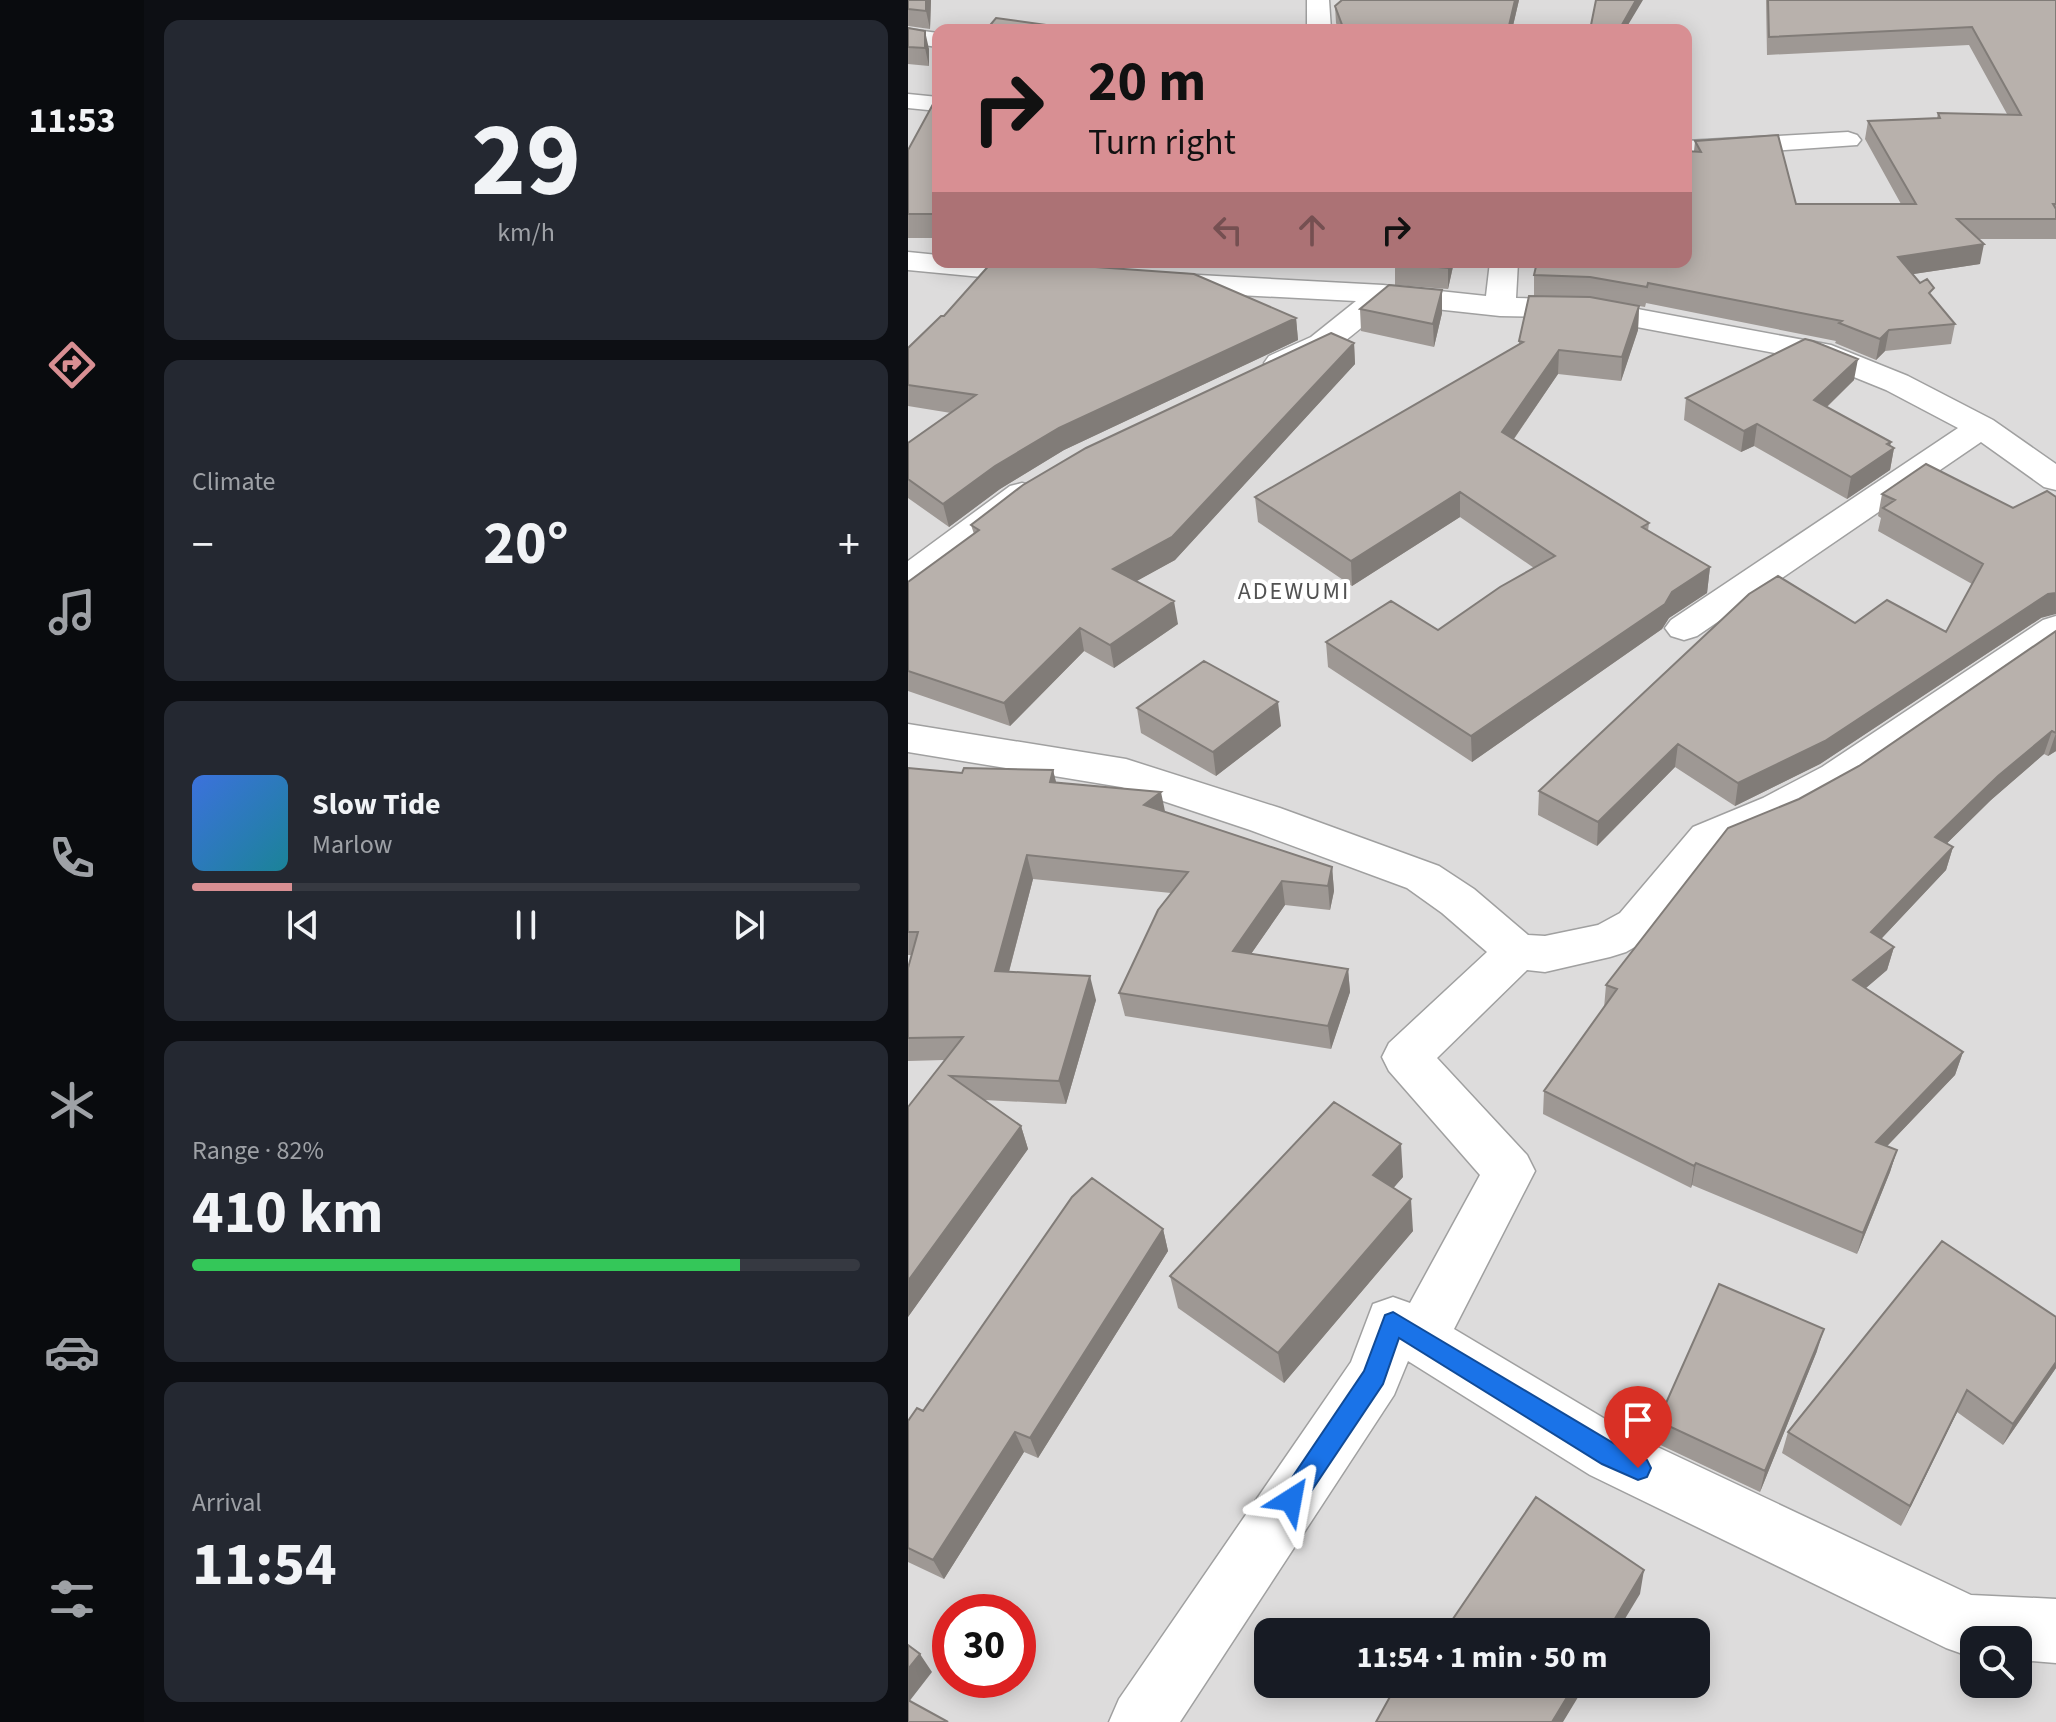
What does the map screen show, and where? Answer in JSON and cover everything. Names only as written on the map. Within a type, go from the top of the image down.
[{"type":"street","points":[[1318,0],[1319,24]]},
{"type":"street","points":[[908,36],[932,39]]},
{"type":"street","points":[[908,101],[932,103]]},
{"type":"street","points":[[1692,149],[1848,140]]},
{"type":"street","points":[[908,261],[932,263]]},
{"type":"street","points":[[982,268],[1076,277]]},
{"type":"street","points":[[1500,307],[1503,268]]},
{"type":"street","points":[[1137,281],[1383,294],[1500,307],[1589,309],[1820,352],[1897,383],[1981,427],[2050,471]]},
{"type":"street","points":[[1250,378],[1322,344],[1383,294]]},
{"type":"street","points":[[1684,628],[1981,427]]},
{"type":"street","points":[[908,579],[1014,498],[1052,476]]},
{"type":"street","points":[[908,738],[1126,773],[1265,819],[1423,877],[1458,901],[1517,952],[1545,954],[1610,940],[1636,925],[1708,838],[1778,809],[1837,777],[2056,628]]},
{"type":"street","points":[[1393,1322],[1421,1337],[1509,1171],[1406,1057],[1517,952]]},
{"type":"street","points":[[1393,1322],[1611,1455],[1968,1626],[2056,1631]]},
{"type":"street","points":[[1142,1722],[1374,1376],[1393,1322]]},
{"type":"shaded area","points":[[908,0],[2056,0],[2056,1722],[908,1722]]},
{"type":"building","points":[[908,0],[926,0],[926,11],[908,9]]},
{"type":"building","points":[[1342,0],[1515,0],[1509,24],[1342,24],[1335,6]]},
{"type":"building","points":[[1596,0],[1636,0],[1622,24],[1591,24]]},
{"type":"building","points":[[1768,0],[2056,0],[2056,204],[2053,204],[2056,219],[1957,219],[1984,244],[1898,257],[1920,283],[1927,279],[1934,288],[1929,293],[1955,324],[1889,330],[1880,339],[1839,323],[1842,321],[1648,283],[1647,287],[1590,277],[1534,275],[1536,268],[1692,268],[1692,151],[1701,152],[1695,141],[1778,135],[1796,204],[1916,204],[1868,121],[1940,118],[1938,113],[2021,115],[1972,27],[1769,37]]},
{"type":"building","points":[[996,18],[1039,24],[991,24]]},
{"type":"building","points":[[908,28],[925,31],[925,48],[908,47]]},
{"type":"building","points":[[932,106],[932,214],[908,214],[908,150]]},
{"type":"building","points":[[987,268],[1110,268],[1194,274],[1296,318],[1059,428],[995,466],[943,504],[908,479],[908,443],[976,395],[908,385],[908,348],[944,316]]},
{"type":"building","points":[[1389,285],[1442,290],[1433,324],[1360,309]]},
{"type":"building","points":[[1529,296],[1590,297],[1639,306],[1622,357],[1559,350],[1502,432],[1649,523],[1642,527],[1710,567],[1672,592],[1665,604],[1471,736],[1326,642],[1391,601],[1438,630],[1500,587],[1555,556],[1460,492],[1351,561],[1255,497],[1523,342],[1519,341]]},
{"type":"building","points":[[1331,333],[1354,343],[1172,537],[1113,569],[1174,601],[1110,645],[1080,628],[1004,703],[908,671],[908,582],[979,530],[971,525],[1023,485],[1086,448]]},
{"type":"building","points":[[1805,339],[1858,359],[1814,400],[1891,442],[1887,444],[1894,448],[1851,477],[1757,424],[1744,431],[1686,398]]},
{"type":"building","points":[[1926,464],[2013,508],[2047,491],[2056,497],[2056,593],[2048,594],[1825,741],[1738,783],[1678,744],[1598,822],[1539,791],[1749,594],[1778,576],[1855,623],[1887,600],[1946,632],[1983,564],[1883,508],[1895,500],[1882,494]]},
{"type":"building","points":[[2056,631],[2056,733],[2052,731],[1998,776],[1935,837],[1953,847],[1871,932],[1894,947],[1853,980],[1963,1052],[1876,1142],[1897,1150],[1863,1233],[1696,1163],[1694,1166],[1544,1091],[1617,989],[1606,985],[1728,828],[1799,799],[1859,766]]},
{"type":"building","points":[[1204,661],[1278,702],[1213,752],[1137,708]]},
{"type":"building","points":[[908,768],[962,773],[964,768],[1053,770],[1050,782],[1161,792],[1144,805],[1332,867],[1328,886],[1282,881],[1233,951],[1348,969],[1328,1026],[1119,993],[1158,910],[1188,872],[1027,855],[995,971],[1090,976],[1059,1081],[950,1076],[1021,1126],[908,1281],[908,1107],[963,1037],[908,1038],[908,968],[918,932],[908,932]]},
{"type":"building","points":[[1334,1102],[1401,1144],[1373,1175],[1411,1199],[1278,1353],[1170,1276]]},
{"type":"building","points":[[1092,1178],[1163,1229],[1030,1438],[1015,1432],[933,1560],[908,1548],[908,1421],[917,1408],[923,1411],[1072,1197]]},
{"type":"building","points":[[1942,1241],[2056,1317],[2056,1362],[2013,1424],[1967,1390],[1910,1506],[1788,1432]]},
{"type":"building","points":[[1719,1284],[1824,1329],[1765,1471],[1658,1421]]},
{"type":"building","points":[[1536,1497],[1644,1570],[1615,1618],[1454,1618]]},
{"type":"building","points":[[908,1645],[920,1654],[908,1669]]},
{"type":"building","points":[[1389,1698],[1567,1698],[1552,1722],[1376,1722]]},
{"type":"building","points":[[908,1700],[948,1722],[908,1722]]},
{"type":"district","name":"ADEWUMI","points":[[1294,591]]},
{"type":"route","points":[[1291,1500],[1374,1376],[1393,1322],[1611,1455],[1638,1468]]}]
